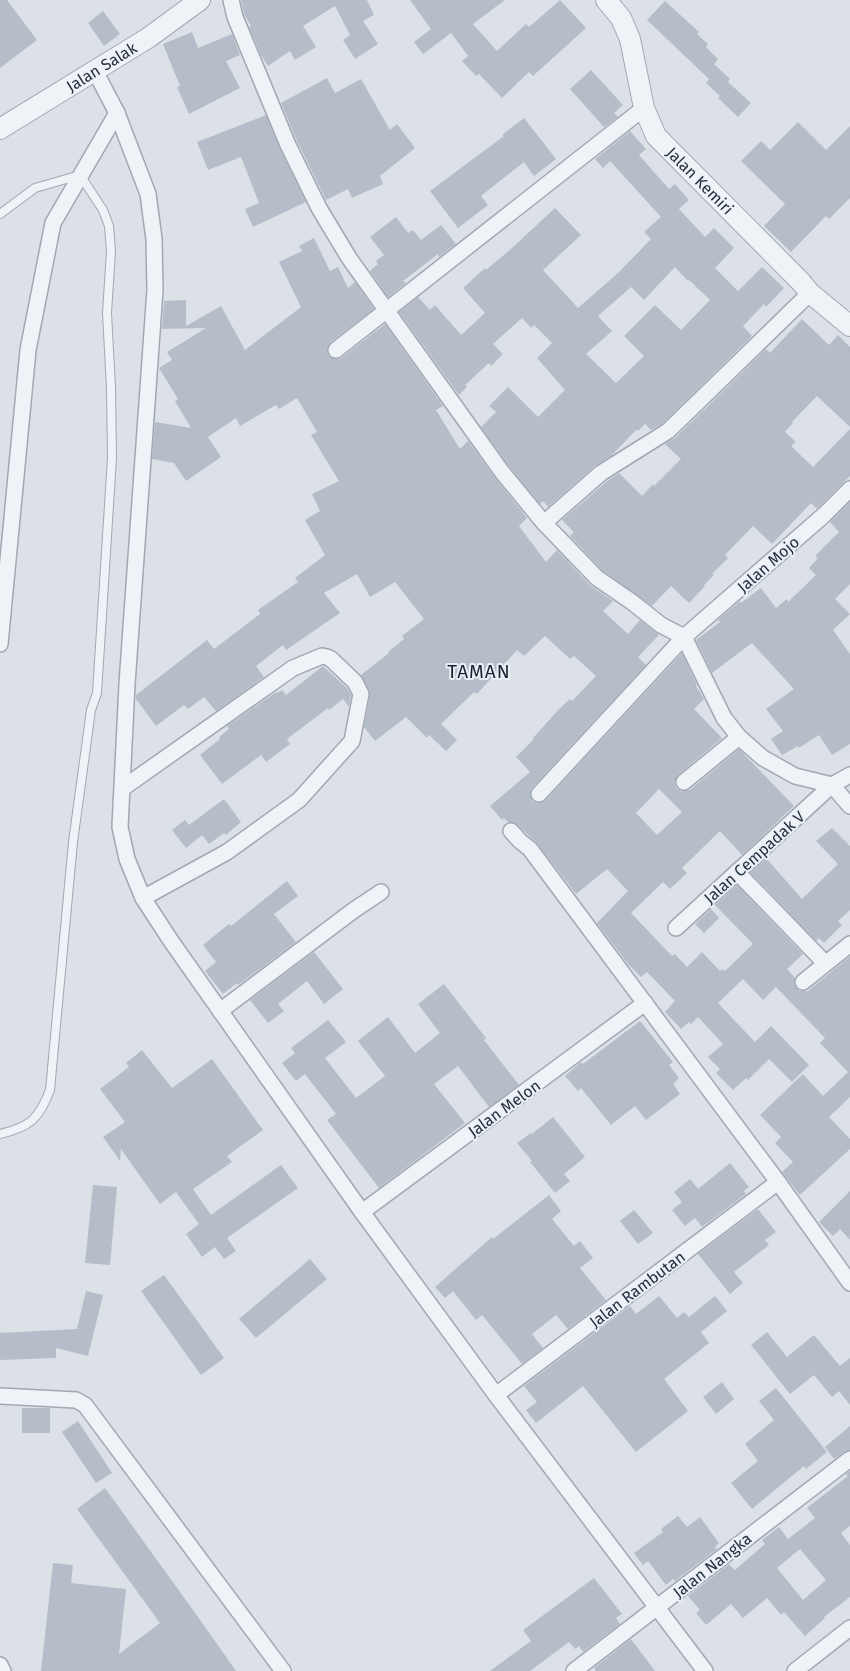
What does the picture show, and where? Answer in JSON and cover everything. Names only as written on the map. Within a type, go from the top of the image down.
[{"type":"street","name":"Jalan Salak","points":[[0,129],[148,38],[200,0]]},
{"type":"street","points":[[231,0],[235,17],[284,136],[319,208],[348,258],[388,311],[502,472],[544,523],[597,578],[661,625],[684,638],[724,718],[739,737],[763,758],[795,776],[832,785],[850,806]]},
{"type":"street","name":"Jalan Kemiri","points":[[606,0],[621,18],[630,39],[644,108],[656,136],[810,293],[850,326]]},
{"type":"street","points":[[95,71],[117,113],[148,194],[154,239],[155,290],[127,684],[120,827],[127,859],[143,898],[171,941],[362,1212],[496,1396],[705,1671]]},
{"type":"street","points":[[336,350],[644,108]]},
{"type":"street","points":[[0,644],[28,350],[53,223],[117,113]]},
{"type":"street","points":[[544,523],[602,473],[668,431],[810,293]]},
{"type":"street","name":"Jalan Mojo","points":[[539,794],[684,638],[824,515],[850,489]]},
{"type":"street","points":[[123,788],[293,668],[322,656],[332,659],[355,682],[361,694],[352,741],[299,800],[227,852],[143,898]]},
{"type":"street","points":[[684,782],[739,737]]},
{"type":"street","name":"Jalan Cempadak V","points":[[676,928],[832,785],[850,775]]},
{"type":"street","points":[[512,831],[530,849],[778,1182],[850,1283]]},
{"type":"street","points":[[737,872],[825,962]]},
{"type":"street","points":[[220,1011],[354,910],[381,892]]},
{"type":"street","points":[[803,982],[825,962],[850,944]]},
{"type":"street","name":"Jalan Melon","points":[[362,1212],[645,1003]]},
{"type":"street","name":"Jalan Rambutan","points":[[496,1396],[778,1182]]},
{"type":"street","points":[[0,1396],[73,1400],[85,1405],[283,1671]]},
{"type":"street","name":"Jalan Nangka","points":[[574,1671],[850,1459]]},
{"type":"street","points":[[795,1671],[850,1628]]},
{"type":"street","points":[[0,1665],[4,1671]]},
{"type":"lane","points":[[0,214],[35,188],[80,174],[103,210],[109,226],[111,251],[107,313],[112,458],[97,693],[92,710],[73,842],[50,1090],[43,1108],[34,1120],[21,1128],[0,1134]]},
{"type":"building","points":[[0,0],[7,0],[37,40],[0,68]]},
{"type":"building","points":[[241,0],[367,0],[374,15],[363,21],[378,44],[355,59],[343,40],[350,35],[335,6],[303,26],[316,47],[295,60],[290,51],[268,66],[249,27],[251,26],[244,14]]},
{"type":"building","points":[[410,0],[505,0],[473,24],[497,51],[526,24],[529,27],[560,0],[586,28],[533,76],[529,72],[502,98],[479,74],[476,76],[462,61],[468,56],[451,33],[423,54],[414,42],[431,29]]},
{"type":"building","points":[[665,1],[699,32],[697,34],[708,44],[706,47],[718,59],[714,64],[730,79],[728,82],[751,103],[738,117],[718,98],[720,96],[706,83],[709,79],[647,20]]},
{"type":"building","points":[[103,11],[120,34],[104,46],[88,23]]},
{"type":"building","points":[[192,32],[198,48],[232,34],[240,55],[226,61],[240,88],[189,114],[177,87],[180,86],[163,44]]},
{"type":"building","points":[[591,70],[623,105],[614,113],[618,117],[604,127],[570,89]]},
{"type":"building","points":[[327,78],[335,93],[361,79],[390,130],[397,124],[415,148],[380,176],[383,184],[352,198],[348,189],[326,200],[281,103]]},
{"type":"building","points":[[266,115],[306,202],[253,227],[245,209],[259,203],[241,157],[208,170],[197,142]]},
{"type":"building","points":[[524,118],[556,159],[534,176],[524,162],[481,196],[488,205],[458,228],[430,191],[504,136],[502,135]]},
{"type":"building","points":[[798,122],[826,150],[850,126],[850,198],[829,219],[826,216],[791,252],[764,226],[785,204],[741,161],[761,141],[770,150]]},
{"type":"building","points":[[630,131],[646,149],[639,155],[669,189],[675,184],[689,200],[679,209],[705,237],[714,228],[734,248],[715,268],[738,291],[762,267],[784,288],[766,307],[764,304],[743,326],[752,336],[662,424],[651,430],[645,424],[638,431],[636,430],[611,456],[595,466],[548,507],[543,501],[540,504],[481,427],[496,412],[489,406],[508,387],[538,417],[565,390],[537,358],[552,343],[534,325],[531,328],[522,318],[493,344],[503,354],[491,366],[489,363],[465,385],[467,387],[459,395],[399,312],[418,297],[430,310],[435,305],[461,335],[485,313],[463,288],[485,268],[486,270],[512,248],[555,208],[581,235],[543,270],[578,308],[619,272],[651,239],[644,232],[661,217],[610,161],[603,168],[595,159]],"holes":[[[675,267],[710,300],[681,330],[655,305],[624,336],[644,356],[616,383],[586,354],[612,331],[598,316],[631,287],[644,300]]]},
{"type":"building","points":[[396,217],[408,233],[413,230],[421,240],[441,225],[456,244],[439,257],[438,254],[403,281],[406,283],[388,297],[370,271],[378,264],[376,261],[384,255],[370,237]]},
{"type":"building","points":[[314,238],[330,271],[338,267],[348,288],[355,282],[374,309],[330,343],[327,351],[329,356],[337,359],[341,358],[385,324],[443,406],[436,410],[460,449],[468,441],[527,518],[519,526],[546,562],[557,550],[590,585],[613,601],[603,611],[628,634],[640,620],[659,635],[638,657],[646,665],[532,788],[530,792],[532,801],[537,803],[546,800],[682,653],[696,686],[704,699],[694,709],[722,738],[678,775],[675,783],[676,788],[681,791],[690,790],[739,749],[794,806],[742,855],[720,831],[682,868],[687,873],[670,889],[663,882],[631,913],[672,956],[675,954],[687,967],[702,952],[720,971],[722,969],[725,971],[753,944],[715,905],[737,885],[803,954],[787,969],[795,978],[794,984],[799,991],[808,991],[850,956],[850,1097],[829,1117],[850,1139],[850,1149],[800,1195],[782,1172],[793,1162],[775,1143],[781,1137],[760,1115],[803,1074],[823,1096],[848,1072],[820,1043],[825,1038],[776,987],[763,1000],[743,979],[718,1003],[755,1042],[771,1026],[809,1065],[792,1082],[769,1059],[748,1080],[746,1078],[733,1090],[716,1073],[720,1069],[708,1057],[723,1044],[698,1017],[691,1024],[689,1022],[681,1029],[665,1012],[675,1001],[647,972],[641,977],[628,964],[597,923],[628,891],[607,869],[576,894],[536,842],[514,822],[508,822],[504,818],[502,820],[490,806],[530,772],[516,757],[560,708],[570,699],[572,701],[596,676],[574,656],[570,659],[545,636],[524,656],[517,650],[477,694],[474,692],[441,724],[457,740],[446,751],[429,735],[427,738],[406,717],[375,741],[364,727],[370,695],[361,675],[389,653],[404,639],[402,636],[424,619],[395,582],[370,597],[357,574],[324,593],[340,613],[286,650],[283,645],[256,666],[264,677],[216,711],[204,697],[188,709],[184,705],[156,726],[136,699],[136,695],[207,640],[214,649],[260,614],[258,610],[298,582],[295,578],[325,555],[305,520],[320,511],[312,494],[339,481],[311,435],[317,432],[297,398],[279,409],[276,405],[240,426],[236,418],[208,437],[221,457],[186,481],[174,463],[152,459],[155,422],[191,428],[175,401],[178,399],[159,368],[172,360],[167,352],[206,328],[162,329],[164,301],[186,300],[186,326],[221,306],[245,350],[301,307],[279,262],[302,251],[299,246]],"holes":[[[659,789],[682,812],[657,835],[636,813]]]},
{"type":"building","points":[[802,319],[829,345],[838,335],[850,347],[850,427],[817,396],[785,432],[796,442],[791,446],[813,467],[850,429],[850,476],[817,509],[811,503],[772,544],[753,526],[725,555],[728,558],[712,574],[714,575],[689,603],[671,586],[652,606],[603,571],[570,536],[574,532],[562,520],[619,473],[642,496],[653,484],[654,486],[681,459],[665,444],[675,438],[766,349],[770,353]]},
{"type":"building","points":[[850,502],[850,584],[835,599],[850,614],[833,630],[850,654],[850,744],[832,755],[819,735],[799,748],[798,746],[782,755],[771,739],[783,731],[766,709],[794,689],[752,643],[712,673],[696,640],[720,622],[718,620],[740,601],[741,603],[761,588],[776,608],[787,599],[788,602],[816,575],[809,568],[818,558],[815,556],[839,532],[830,522]]},
{"type":"building","points":[[323,666],[347,688],[351,695],[349,707],[343,699],[329,710],[328,708],[287,739],[290,744],[266,762],[261,755],[222,784],[200,755],[220,739],[219,737],[229,729],[227,726],[276,692],[282,690],[286,695]]},
{"type":"building","points":[[224,799],[241,822],[226,835],[224,833],[209,844],[202,835],[186,848],[172,830],[185,820],[189,825]]},
{"type":"building","points":[[832,828],[850,846],[850,910],[838,921],[842,925],[824,943],[819,938],[816,941],[750,872],[766,858],[802,899],[838,864],[816,841]]},
{"type":"building","points":[[287,881],[298,896],[274,914],[296,942],[223,994],[205,971],[216,962],[203,945],[229,924],[231,926]]},
{"type":"building","points":[[711,909],[719,918],[704,933],[695,924]]},
{"type":"building","points":[[314,952],[343,989],[324,1004],[307,981],[278,1004],[284,1011],[268,1023],[250,1000]]},
{"type":"building","points":[[444,984],[486,1038],[484,1040],[519,1085],[489,1107],[458,1066],[434,1084],[465,1123],[379,1188],[327,1120],[336,1114],[305,1074],[296,1081],[282,1063],[295,1053],[291,1048],[328,1020],[346,1042],[325,1058],[356,1098],[385,1076],[358,1041],[388,1017],[415,1053],[440,1033],[418,1004]]},
{"type":"building","points":[[640,1021],[673,1062],[669,1065],[679,1078],[673,1084],[680,1094],[646,1120],[635,1106],[611,1125],[581,1088],[578,1091],[565,1076],[581,1062],[583,1064]]},
{"type":"building","points":[[142,1050],[172,1088],[212,1059],[263,1130],[227,1156],[232,1162],[193,1189],[211,1215],[281,1165],[298,1188],[227,1238],[236,1251],[224,1259],[215,1247],[202,1257],[186,1234],[199,1224],[176,1192],[160,1204],[121,1149],[120,1161],[103,1137],[125,1122],[100,1089],[129,1067],[126,1063]]},
{"type":"building","points":[[553,1117],[585,1157],[564,1174],[570,1181],[555,1193],[517,1143]]},
{"type":"building","points":[[730,1163],[749,1187],[744,1191],[746,1194],[702,1227],[695,1218],[685,1226],[672,1210],[682,1202],[674,1192],[690,1179],[698,1189]]},
{"type":"building","points":[[93,1185],[117,1187],[110,1265],[85,1263]]},
{"type":"building","points":[[850,1191],[850,1240],[840,1229],[833,1236],[819,1222]]},
{"type":"building","points":[[549,1195],[561,1211],[552,1219],[574,1246],[580,1241],[593,1258],[580,1268],[606,1300],[568,1329],[556,1315],[532,1334],[543,1348],[522,1364],[482,1315],[476,1320],[453,1291],[445,1298],[435,1287],[492,1237],[493,1239]]},
{"type":"building","points":[[758,1209],[776,1232],[765,1240],[769,1245],[734,1272],[743,1283],[730,1294],[698,1254]]},
{"type":"building","points":[[634,1210],[653,1233],[638,1244],[620,1221]]},
{"type":"building","points":[[310,1259],[327,1279],[256,1338],[239,1319]]},
{"type":"building","points":[[164,1275],[224,1358],[201,1375],[141,1291]]},
{"type":"building","points":[[86,1291],[103,1295],[88,1356],[56,1348],[56,1358],[0,1360],[0,1333],[77,1329]]},
{"type":"building","points":[[659,1296],[677,1318],[684,1312],[689,1317],[715,1296],[727,1311],[701,1332],[709,1343],[664,1379],[688,1411],[636,1452],[583,1386],[536,1423],[526,1410],[537,1402],[524,1386],[630,1306],[636,1314]]},
{"type":"building","points":[[767,1332],[787,1357],[814,1335],[840,1366],[850,1358],[850,1405],[839,1391],[832,1397],[814,1375],[790,1394],[751,1345]]},
{"type":"building","points":[[722,1382],[734,1399],[716,1414],[703,1397]]},
{"type":"building","points":[[776,1388],[827,1452],[806,1469],[804,1466],[752,1509],[731,1483],[758,1461],[745,1444],[774,1420],[759,1401]]},
{"type":"building","points":[[22,1408],[50,1408],[50,1433],[22,1433]]},
{"type":"building","points":[[78,1421],[112,1473],[96,1483],[62,1432]]},
{"type":"building","points":[[850,1426],[850,1450],[834,1459],[825,1447]]},
{"type":"building","points":[[850,1471],[850,1526],[841,1533],[850,1545],[850,1597],[824,1617],[805,1636],[784,1612],[781,1615],[767,1598],[743,1618],[731,1604],[706,1625],[696,1613],[700,1610],[688,1596],[729,1564],[735,1570],[765,1544],[762,1540],[779,1527],[788,1539],[815,1518],[807,1508],[848,1476],[846,1474]],"holes":[[[800,1549],[826,1580],[803,1600],[777,1568]]]},
{"type":"building","points":[[105,1488],[236,1671],[41,1671],[53,1563],[73,1565],[71,1583],[126,1589],[119,1654],[160,1623],[77,1509]]},
{"type":"building","points":[[678,1516],[687,1527],[700,1517],[719,1543],[715,1547],[717,1549],[675,1581],[673,1579],[666,1585],[648,1561],[643,1565],[634,1553],[663,1532],[661,1529]]},
{"type":"building","points":[[594,1578],[622,1614],[616,1618],[620,1624],[583,1652],[579,1646],[575,1649],[569,1642],[530,1671],[490,1671],[531,1641],[523,1630]]},
{"type":"building","points":[[631,1639],[655,1671],[596,1671],[594,1668]]},
{"type":"district","name":"TAMAN","points":[[479,671]]}]
